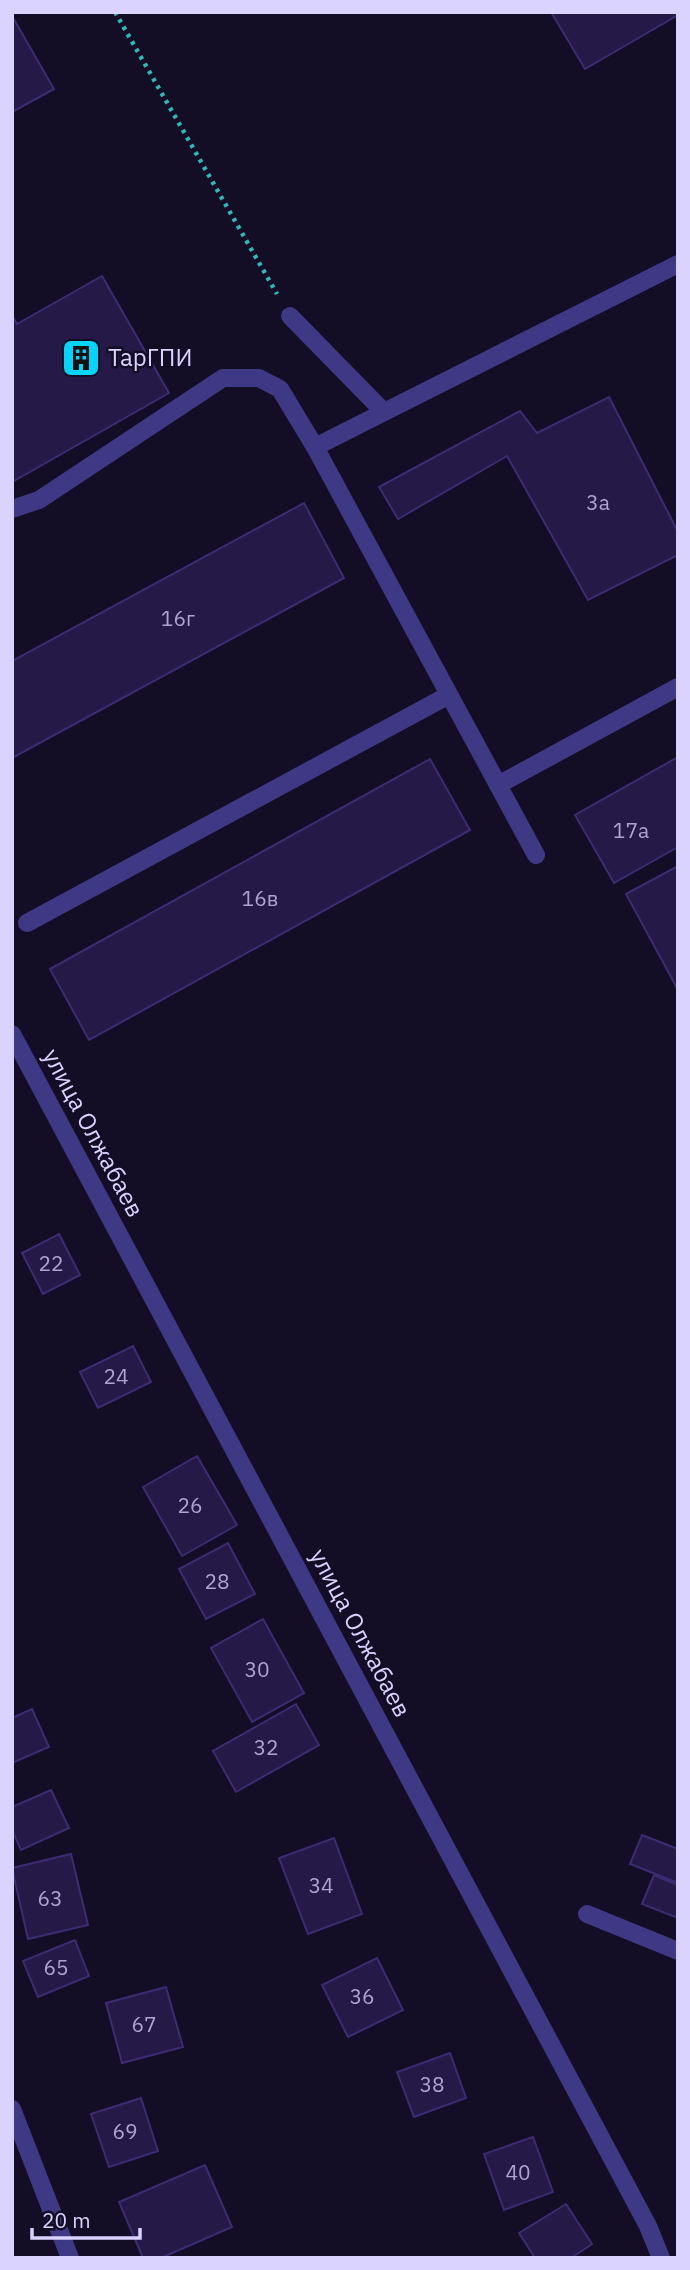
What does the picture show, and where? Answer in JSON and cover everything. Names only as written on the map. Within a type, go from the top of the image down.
[{"type":"street","points":[[315,447],[678,264]]},
{"type":"street","points":[[290,316],[384,412]]},
{"type":"street","points":[[12,509],[39,500],[223,378],[259,378],[280,389],[315,447],[536,855]]},
{"type":"street","points":[[498,785],[678,687]]},
{"type":"street","points":[[27,923],[449,695]]},
{"type":"street","name":"улица Олжабаев","points":[[12,1034],[641,2213],[661,2258]]},
{"type":"street","points":[[587,1914],[678,1951]]},
{"type":"street","points":[[12,2109],[70,2258]]},
{"type":"path","points":[[115,12],[290,316]]},
{"type":"building","points":[[551,12],[678,12],[678,15],[585,69]]},
{"type":"building","points":[[12,16],[54,89],[12,112]]},
{"type":"building","name":"ТарГПИ","points":[[102,276],[169,393],[12,482],[12,315],[17,324]]},
{"type":"building","points":[[609,397],[678,532],[678,555],[588,600],[507,456],[398,519],[379,487],[520,411],[537,433]]},
{"type":"building","points":[[304,503],[344,578],[12,758],[12,661]]},
{"type":"building","points":[[678,757],[678,847],[614,883],[575,815]]},
{"type":"building","points":[[430,759],[470,830],[89,1040],[50,969]]},
{"type":"building","points":[[678,866],[678,990],[626,894]]},
{"type":"building","points":[[59,1234],[80,1275],[43,1294],[22,1253]]},
{"type":"building","points":[[133,1346],[151,1382],[98,1408],[80,1372]]},
{"type":"building","points":[[197,1456],[237,1525],[182,1556],[143,1487]]},
{"type":"building","points":[[228,1543],[255,1594],[206,1619],[179,1569]]},
{"type":"building","points":[[263,1619],[304,1693],[252,1722],[211,1648]]},
{"type":"building","points":[[296,1704],[319,1745],[236,1792],[213,1751]]},
{"type":"building","points":[[32,1709],[49,1747],[12,1763],[12,1718]]},
{"type":"building","points":[[51,1790],[69,1828],[21,1850],[12,1830],[12,1807]]},
{"type":"building","points":[[642,1835],[678,1849],[678,1883],[630,1864]]},
{"type":"building","points":[[334,1838],[362,1914],[308,1934],[279,1858]]},
{"type":"building","points":[[71,1854],[88,1925],[28,1939],[12,1868]]},
{"type":"building","points":[[654,1875],[678,1885],[678,1918],[642,1904]]},
{"type":"building","points":[[75,1940],[89,1976],[38,1997],[23,1961]]},
{"type":"building","points":[[377,1958],[403,2010],[348,2037],[322,1985]]},
{"type":"building","points":[[166,1987],[183,2047],[122,2063],[106,2003]]},
{"type":"building","points":[[450,2053],[466,2098],[414,2117],[397,2072]]},
{"type":"building","points":[[141,2098],[158,2151],[109,2167],[91,2114]]},
{"type":"building","points":[[533,2137],[553,2192],[504,2210],[484,2154]]},
{"type":"building","points":[[205,2165],[232,2227],[161,2258],[143,2258],[119,2202]]},
{"type":"building","points":[[566,2204],[592,2244],[571,2258],[535,2258],[519,2233]]},
{"type":"place","name":"ТарГПИ","points":[[81,358]]}]
